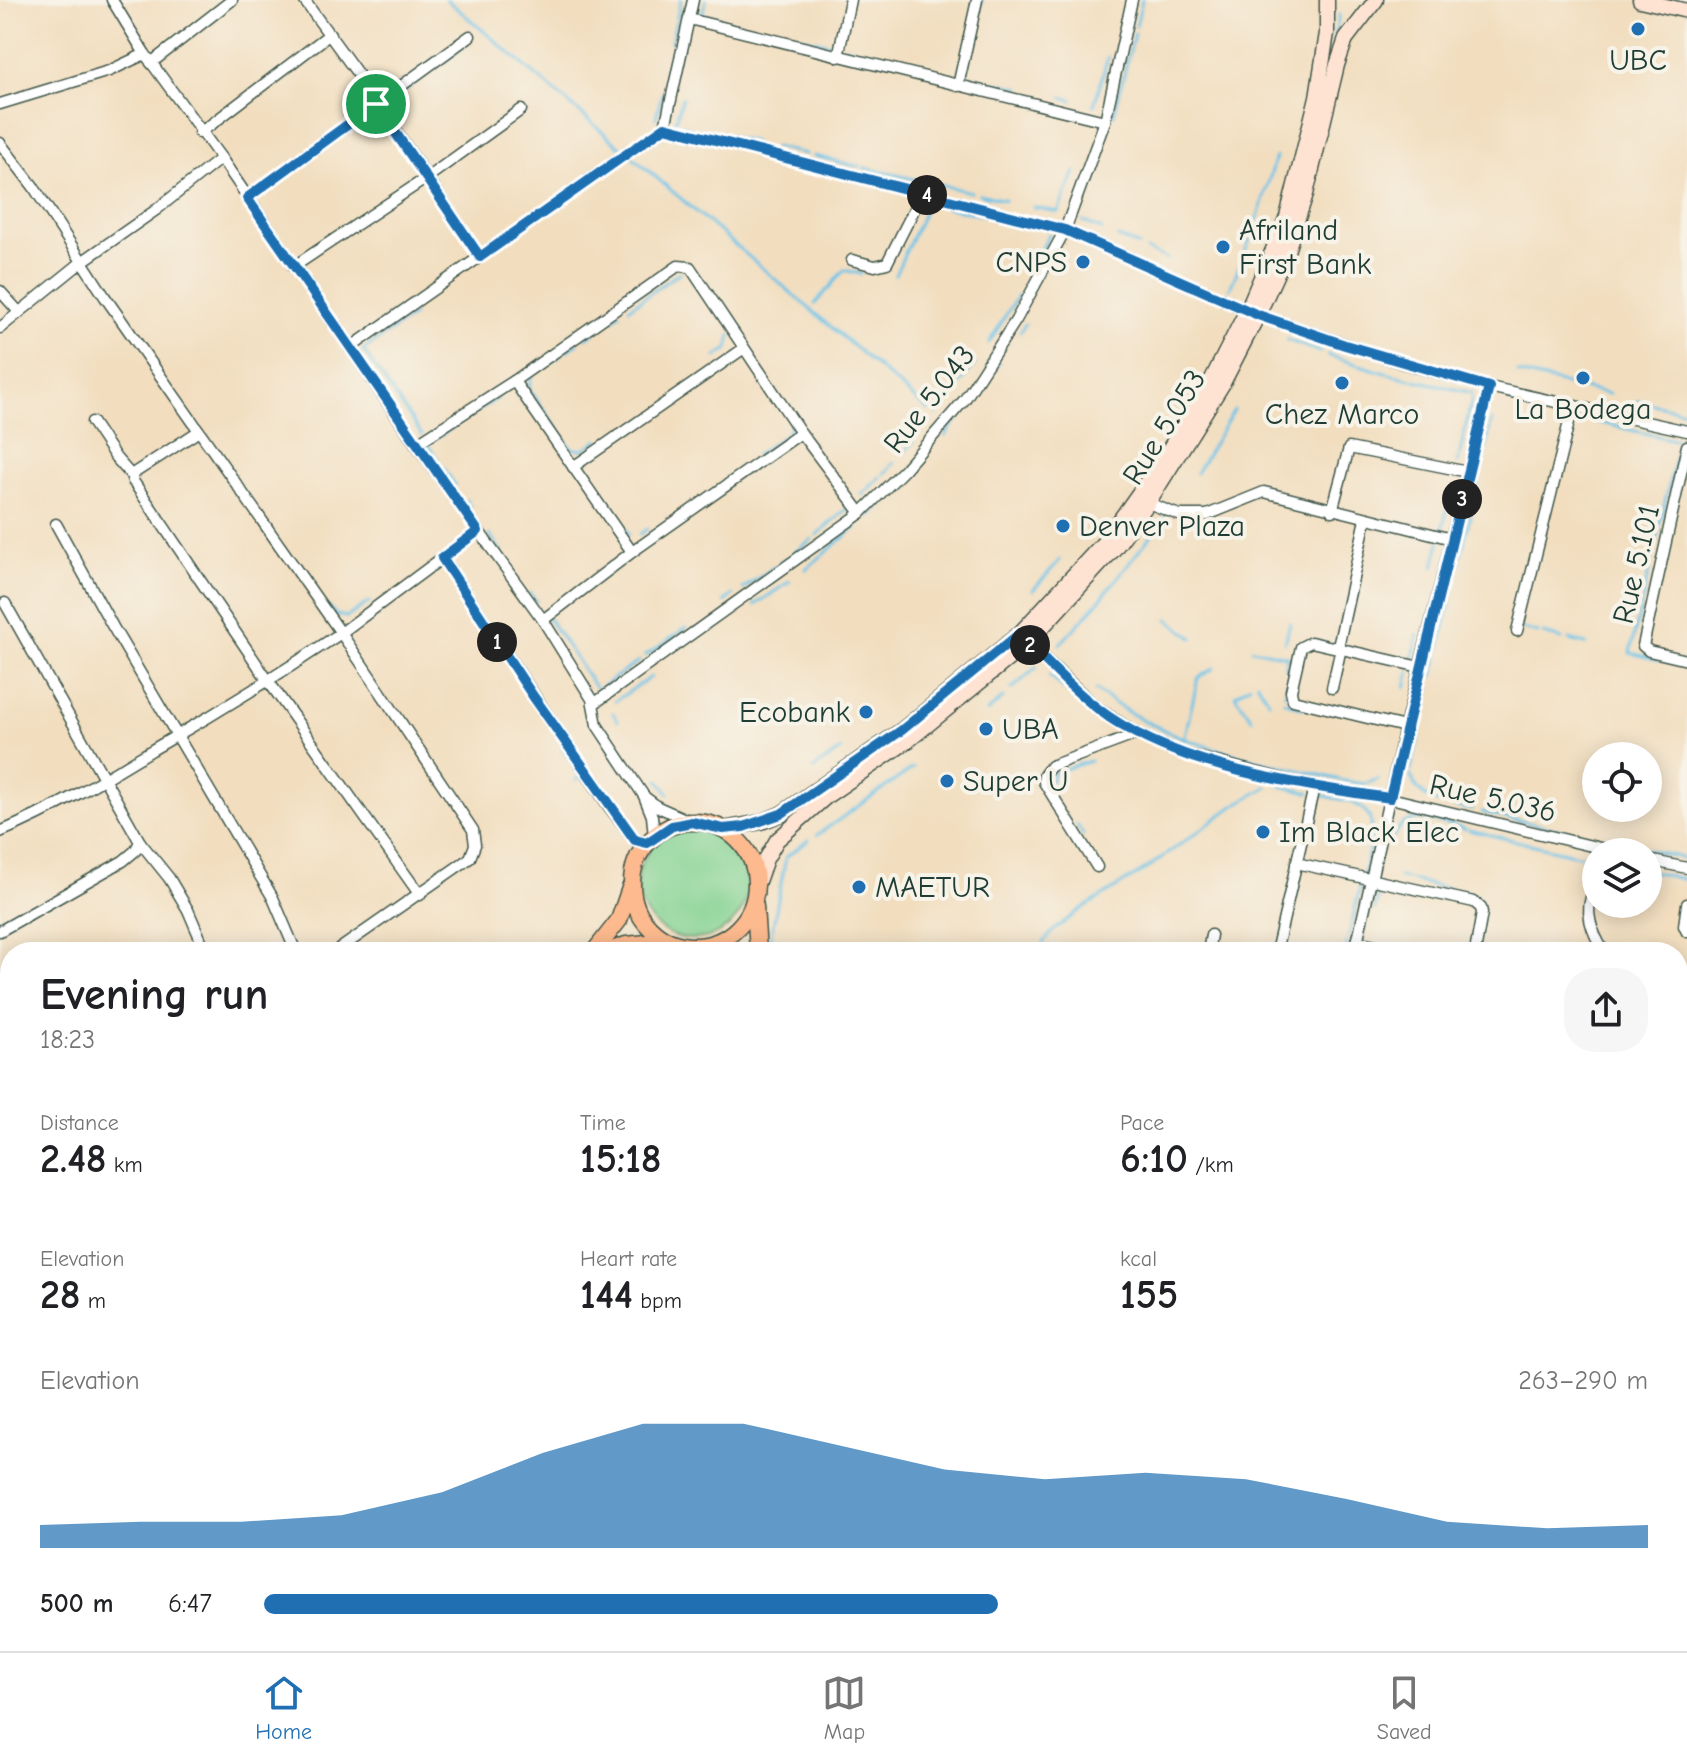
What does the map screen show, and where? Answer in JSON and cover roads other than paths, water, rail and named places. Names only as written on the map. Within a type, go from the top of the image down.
[{"type":"main road","name":"Rue 5.053","points":[[723,829],[743,827],[781,814],[902,730],[1024,638],[1105,541],[1148,480],[1253,312],[1295,191],[1317,97],[1327,33],[1327,0]]},
{"type":"main road","name":"Rue 5.053","points":[[756,893],[766,859],[777,840],[790,827],[827,796],[909,740],[1024,638],[1115,548],[1148,503],[1197,429],[1298,221],[1346,39],[1376,0]]},
{"type":"main road","points":[[1640,0],[1687,11]]},
{"type":"main road","points":[[602,942],[619,920],[638,855],[651,839],[672,826],[692,822],[723,829],[737,839],[748,853],[755,869],[758,942]]},
{"type":"main road","points":[[631,883],[641,918],[653,931],[669,941]]},
{"type":"main road","points":[[717,942],[732,934],[746,919],[756,893]]},
{"type":"main road","points":[[647,942],[674,942]]},
{"type":"street","points":[[112,0],[148,59],[221,158],[416,444],[543,620],[595,703],[597,725],[644,796],[652,816],[651,839],[635,840],[610,808],[442,558]]},
{"type":"street","points":[[0,104],[148,59],[232,0]]},
{"type":"street","points":[[304,0],[480,257]]},
{"type":"street","points":[[350,348],[665,127],[693,0]]},
{"type":"street","points":[[838,57],[850,0]]},
{"type":"street","points":[[958,86],[977,0]]},
{"type":"street","name":"Rue 5.043","points":[[595,703],[861,513],[904,470],[965,399],[1016,320],[1065,230],[1105,121],[1132,0]]},
{"type":"street","points":[[689,19],[1105,121]]},
{"type":"street","points":[[200,133],[330,34]]},
{"type":"street","points":[[247,198],[470,36]]},
{"type":"street","points":[[293,267],[428,177],[521,110]]},
{"type":"street","points":[[665,127],[1065,230],[1253,312],[1345,345],[1489,387],[1687,431]]},
{"type":"street","points":[[0,143],[33,186],[341,633],[475,837],[470,858],[350,942]]},
{"type":"street","points":[[0,328],[83,261],[156,210],[221,158]]},
{"type":"street","points":[[852,260],[875,266],[887,263],[922,194]]},
{"type":"street","points":[[416,444],[514,381],[678,266],[684,265],[690,267],[801,433],[861,513]]},
{"type":"street","points":[[0,291],[19,312]]},
{"type":"street","points":[[573,467],[743,349]]},
{"type":"street","points":[[514,381],[632,552]]},
{"type":"street","points":[[1357,942],[1405,727],[1489,387]]},
{"type":"street","points":[[1517,631],[1573,406]]},
{"type":"street","points":[[92,422],[131,475],[269,682],[420,895]]},
{"type":"street","points":[[131,475],[199,431]]},
{"type":"street","points":[[543,620],[632,552],[801,433]]},
{"type":"street","name":"Rue 5.101","points":[[1687,446],[1643,642],[1649,651],[1687,660]]},
{"type":"street","points":[[1332,511],[1349,448],[1468,472]]},
{"type":"street","points":[[1148,503],[1179,515],[1207,515],[1264,492],[1452,539]]},
{"type":"street","points":[[1332,688],[1366,519]]},
{"type":"street","points":[[56,524],[273,898],[292,942]]},
{"type":"street","points":[[0,832],[103,779],[269,682],[341,633],[478,531]]},
{"type":"street","points":[[5,603],[140,842],[169,878],[188,910],[202,942]]},
{"type":"street","name":"Rue 5.036","points":[[1024,638],[1079,694],[1137,734],[1177,752],[1314,787],[1390,798],[1582,844]]},
{"type":"street","points":[[1405,727],[1293,700],[1291,691],[1303,644],[1311,642],[1420,667]]},
{"type":"street","points":[[1097,867],[1044,782],[1044,775],[1051,766],[1137,734]]},
{"type":"street","points":[[1278,942],[1314,787]]},
{"type":"street","points":[[644,796],[658,807],[692,822]]},
{"type":"street","points":[[0,931],[123,861],[140,842]]},
{"type":"street","points":[[1296,863],[1478,904],[1482,913],[1477,942]]},
{"type":"street","points":[[1662,863],[1687,868]]},
{"type":"street","points":[[1687,904],[1684,919],[1687,932]]},
{"type":"street","points":[[1590,918],[1599,942]]},
{"type":"street","points":[[1210,942],[1211,935]]},
{"type":"waterway","points":[[447,0],[624,150]]},
{"type":"waterway","points":[[671,42],[681,0]]},
{"type":"waterway","points":[[706,0],[702,15],[711,17]]},
{"type":"waterway","points":[[977,24],[982,0]]},
{"type":"waterway","points":[[1136,26],[1142,0]]},
{"type":"waterway","points":[[1333,42],[1339,15]]},
{"type":"waterway","points":[[718,19],[752,27]]},
{"type":"waterway","points":[[760,28],[790,35]]},
{"type":"waterway","points":[[1129,55],[1134,33]]},
{"type":"waterway","points":[[795,36],[830,44]]},
{"type":"waterway","points":[[383,107],[467,44]]},
{"type":"waterway","points":[[845,47],[857,50]]},
{"type":"waterway","points":[[861,51],[901,61]]},
{"type":"waterway","points":[[1104,70],[1108,57]]},
{"type":"waterway","points":[[1114,115],[1128,58]]},
{"type":"waterway","points":[[1094,105],[1104,71]]},
{"type":"waterway","points":[[965,75],[981,79]]},
{"type":"waterway","points":[[994,82],[1020,88]]},
{"type":"waterway","points":[[656,118],[662,93]]},
{"type":"waterway","points":[[1062,97],[1072,100]]},
{"type":"waterway","points":[[682,98],[675,124],[691,128]]},
{"type":"waterway","points":[[700,130],[753,142]]},
{"type":"waterway","points":[[774,147],[806,154]]},
{"type":"waterway","points":[[630,155],[928,410]]},
{"type":"waterway","points":[[814,156],[860,167]]},
{"type":"waterway","points":[[1257,220],[1276,157]]},
{"type":"waterway","points":[[865,168],[971,192]]},
{"type":"waterway","points":[[1033,207],[1058,212],[1075,172]]},
{"type":"waterway","points":[[979,194],[1005,200]]},
{"type":"waterway","points":[[895,275],[928,203],[981,215]]},
{"type":"waterway","points":[[988,216],[1006,221]]},
{"type":"waterway","points":[[1008,221],[1033,227]]},
{"type":"waterway","points":[[1083,221],[1102,230]]},
{"type":"waterway","points":[[1230,289],[1256,224]]},
{"type":"waterway","points":[[1039,255],[1049,234]]},
{"type":"waterway","points":[[1118,237],[1139,246]]},
{"type":"waterway","points":[[1147,250],[1167,259]]},
{"type":"waterway","points":[[1031,272],[1036,261]]},
{"type":"waterway","points":[[1128,263],[1139,268]]},
{"type":"waterway","points":[[815,304],[844,270],[861,274]]},
{"type":"waterway","points":[[629,308],[680,272]]},
{"type":"waterway","points":[[989,343],[1018,295]]},
{"type":"waterway","points":[[613,319],[620,314]]},
{"type":"waterway","points":[[414,315],[363,350],[422,435]]},
{"type":"waterway","points":[[1020,332],[1025,324]]},
{"type":"waterway","points":[[586,338],[604,325]]},
{"type":"waterway","points":[[716,357],[728,349],[731,335]]},
{"type":"waterway","points":[[1287,340],[1320,352]]},
{"type":"waterway","points":[[567,351],[578,343]]},
{"type":"waterway","points":[[561,355],[532,374],[529,388],[571,448],[582,450],[598,440]]},
{"type":"waterway","points":[[1327,355],[1389,374],[1472,393]]},
{"type":"waterway","points":[[945,436],[999,363]]},
{"type":"waterway","points":[[936,414],[975,364]]},
{"type":"waterway","points":[[1518,373],[1609,394]]},
{"type":"waterway","points":[[1169,409],[1185,383]]},
{"type":"waterway","points":[[427,444],[498,398]]},
{"type":"waterway","points":[[1458,462],[1472,398]]},
{"type":"waterway","points":[[1510,401],[1567,415]]},
{"type":"waterway","points":[[1637,401],[1685,411]]},
{"type":"waterway","points":[[1196,473],[1234,410]]},
{"type":"waterway","points":[[1575,417],[1586,420]]},
{"type":"waterway","points":[[1433,676],[1492,421]]},
{"type":"waterway","points":[[1596,422],[1679,441],[1630,653],[1687,666]]},
{"type":"waterway","points":[[756,455],[788,433],[790,423]]},
{"type":"waterway","points":[[426,442],[455,485]]},
{"type":"waterway","points":[[904,452],[913,442]]},
{"type":"waterway","points":[[884,474],[894,463]]},
{"type":"waterway","points":[[587,472],[604,497]]},
{"type":"waterway","points":[[869,516],[913,473]]},
{"type":"waterway","points":[[862,495],[880,477]]},
{"type":"waterway","points":[[466,500],[470,507]]},
{"type":"waterway","points":[[607,502],[629,534]]},
{"type":"waterway","points":[[1442,532],[1448,505]]},
{"type":"waterway","points":[[817,535],[849,507]]},
{"type":"waterway","points":[[1060,644],[1095,606],[1166,517]]},
{"type":"waterway","points":[[806,569],[856,527]]},
{"type":"waterway","points":[[640,534],[647,529]]},
{"type":"waterway","points":[[490,535],[501,551]]},
{"type":"waterway","points":[[791,555],[812,539]]},
{"type":"waterway","points":[[1434,567],[1440,540]]},
{"type":"waterway","points":[[780,563],[786,558]]},
{"type":"waterway","points":[[1033,590],[1060,560]]},
{"type":"waterway","points":[[743,589],[774,567]]},
{"type":"waterway","points":[[755,605],[790,581]]},
{"type":"waterway","points":[[530,593],[536,601]]},
{"type":"waterway","points":[[724,602],[733,595]]},
{"type":"waterway","points":[[329,607],[336,615],[347,617],[369,602]]},
{"type":"waterway","points":[[548,618],[595,687]]},
{"type":"waterway","points":[[1168,619],[1193,638]]},
{"type":"waterway","points":[[1285,642],[1290,623]]},
{"type":"waterway","points":[[667,641],[686,628]]},
{"type":"waterway","points":[[1519,628],[1538,633]]},
{"type":"waterway","points":[[1543,634],[1562,639]]},
{"type":"waterway","points":[[1412,662],[1418,635]]},
{"type":"waterway","points":[[1569,640],[1586,644]]},
{"type":"waterway","points":[[645,656],[665,643]]},
{"type":"waterway","points":[[1252,649],[1287,656],[1285,666],[1290,673],[1285,694]]},
{"type":"waterway","points":[[600,688],[639,661]]},
{"type":"waterway","points":[[1012,689],[1037,667]]},
{"type":"waterway","points":[[1184,740],[1198,678],[1214,668]]},
{"type":"waterway","points":[[1406,687],[1410,670]]},
{"type":"waterway","points":[[1049,675],[1089,710],[1128,735]]},
{"type":"waterway","points":[[615,701],[651,677]]},
{"type":"waterway","points":[[1257,682],[1269,701]]},
{"type":"waterway","points":[[1250,685],[1235,695],[1252,719]]},
{"type":"waterway","points":[[1411,770],[1430,689]]},
{"type":"waterway","points":[[1096,690],[1154,725],[1215,749],[1344,781],[1365,784],[1378,779]]},
{"type":"waterway","points":[[987,712],[1003,698]]},
{"type":"waterway","points":[[1284,701],[1303,708]]},
{"type":"waterway","points":[[613,713],[618,721]]},
{"type":"waterway","points":[[562,748],[581,776],[576,780]]},
{"type":"waterway","points":[[813,769],[841,750]]},
{"type":"waterway","points":[[1050,782],[1055,772],[1090,761]]},
{"type":"waterway","points":[[817,835],[913,768]]},
{"type":"waterway","points":[[1411,776],[1415,785],[1428,797],[1472,810]]},
{"type":"waterway","points":[[659,780],[669,794]]},
{"type":"waterway","points":[[1281,786],[1310,793]]},
{"type":"waterway","points":[[1044,942],[1080,910],[1143,871],[1235,805],[1267,787]]},
{"type":"waterway","points":[[1316,794],[1347,801],[1364,809],[1372,826],[1371,839]]},
{"type":"waterway","points":[[1482,812],[1687,859]]},
{"type":"waterway","points":[[1392,839],[1398,829],[1414,820],[1423,819],[1465,829]]},
{"type":"waterway","points":[[1077,825],[1083,835]]},
{"type":"waterway","points":[[1469,830],[1582,856]]},
{"type":"waterway","points":[[770,942],[786,857],[809,840]]},
{"type":"waterway","points":[[1363,875],[1371,841]]},
{"type":"waterway","points":[[1662,874],[1687,880]]},
{"type":"waterway","points":[[1399,877],[1407,879]]},
{"type":"waterway","points":[[1411,880],[1450,889]]},
{"type":"waterway","points":[[1349,936],[1361,882]]},
{"type":"waterway","points":[[1454,890],[1478,896]]},
{"type":"waterway","points":[[1375,909],[1380,891]]},
{"type":"place","name":"UBC","points":[[1638,29]]},
{"type":"place","name":"Afriland First Bank","points":[[1223,247]]},
{"type":"place","name":"CNPS","points":[[1083,262]]},
{"type":"place","name":"La Bodega","points":[[1583,378]]},
{"type":"place","name":"Chez Marco","points":[[1342,383]]},
{"type":"place","name":"Denver Plaza","points":[[1063,526]]},
{"type":"place","name":"Ecobank","points":[[866,712]]},
{"type":"place","name":"UBA","points":[[986,729]]},
{"type":"place","name":"Super U","points":[[947,781]]},
{"type":"place","name":"Im Black Elec","points":[[1263,832]]},
{"type":"place","name":"MAETUR","points":[[859,887]]}]
